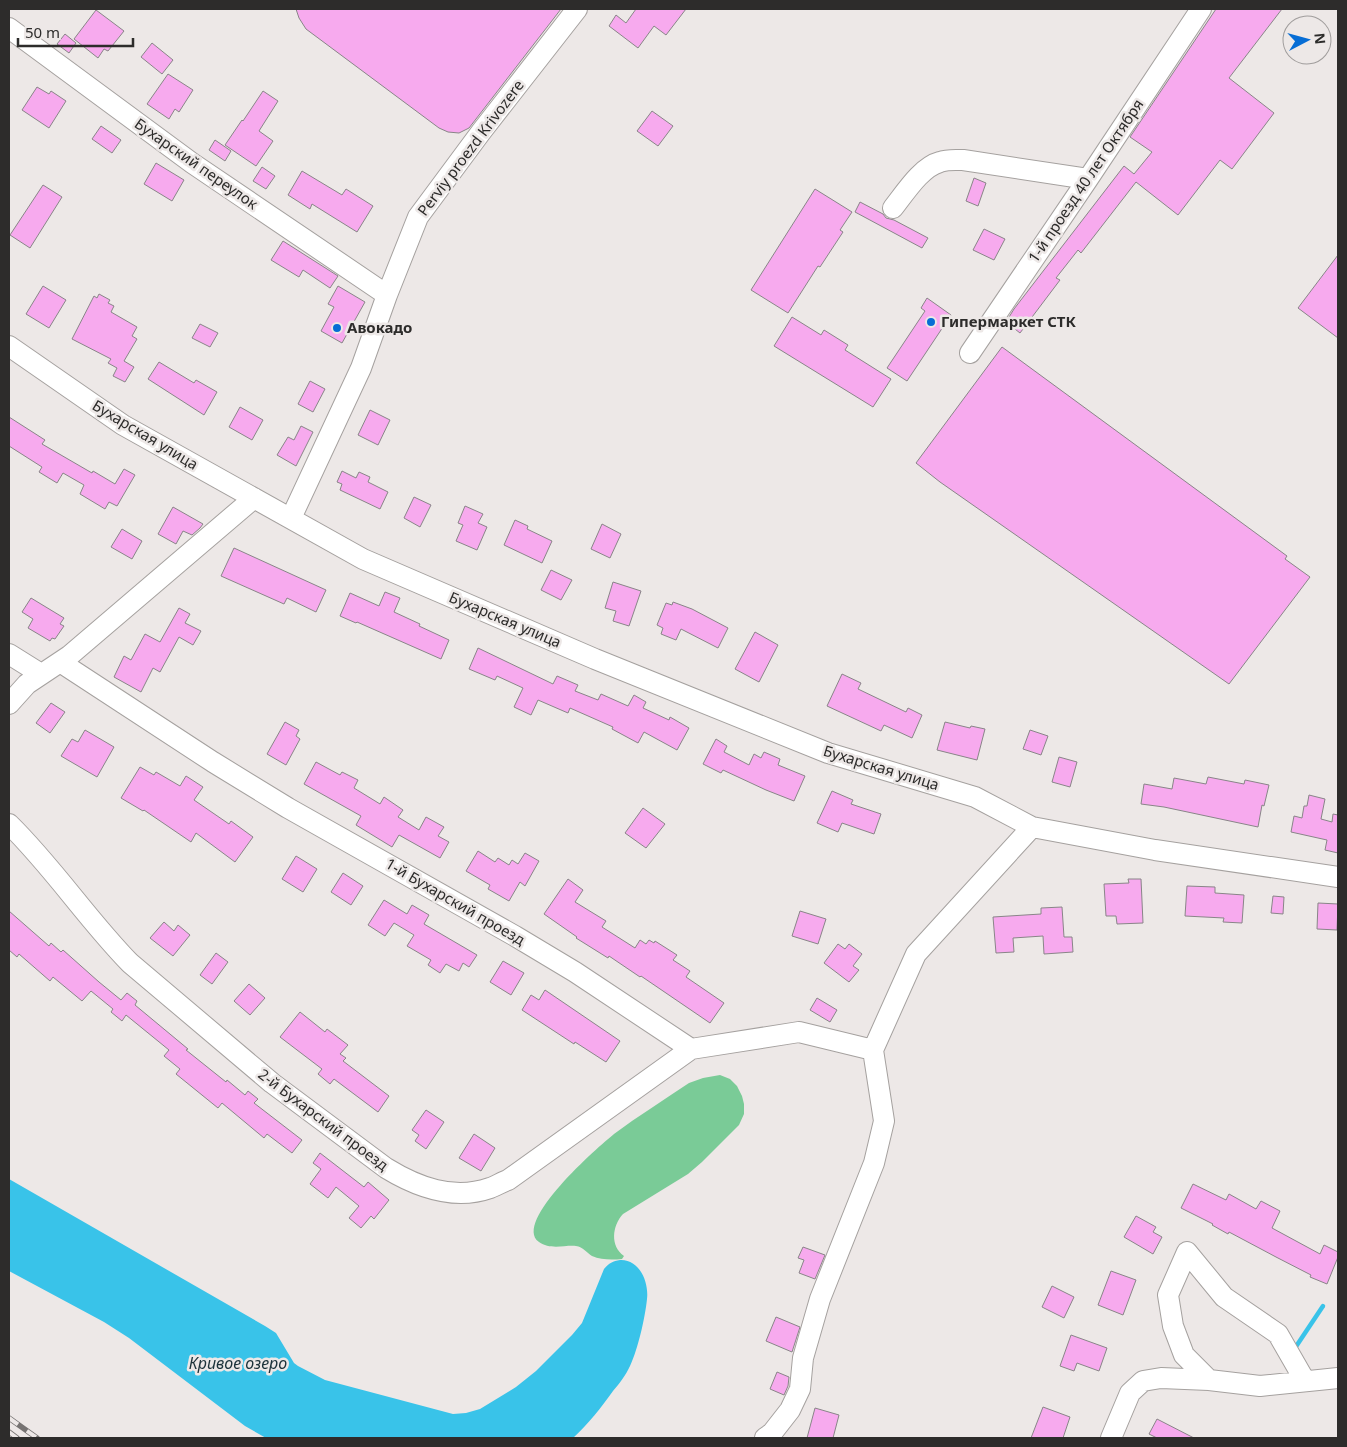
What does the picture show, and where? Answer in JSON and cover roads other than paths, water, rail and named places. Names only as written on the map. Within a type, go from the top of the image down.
[{"type":"street","name":"Perviy proezd Krivozere","points":[[291,518],[351,391],[418,217],[481,132],[577,9]]},
{"type":"street","name":"1-й проезд 40 лет Октября","points":[[970,353],[1201,9]]},
{"type":"street","name":"Бухарский переулок","points":[[9,28],[192,163],[387,295]]},
{"type":"street","points":[[893,208],[929,167],[950,160],[964,160],[1088,179]]},
{"type":"street","name":"Бухарская улица","points":[[9,346],[123,425],[363,559],[595,659],[828,753],[975,797],[1032,828],[1155,850],[1338,877]]},
{"type":"street","points":[[9,704],[28,684],[60,662],[254,498]]},
{"type":"street","points":[[9,654],[41,674]]},
{"type":"street","name":"1-й Бухарский проезд","points":[[60,662],[220,767],[288,808],[522,940],[575,972],[691,1049]]},
{"type":"street","name":"2-й Бухарский проезд","points":[[9,824],[40,855],[110,942],[130,963],[272,1083],[386,1168],[404,1179],[424,1187],[446,1192],[470,1193],[490,1188],[508,1180],[691,1049]]},
{"type":"street","points":[[765,1438],[772,1434],[790,1410],[800,1389],[803,1358],[820,1299],[874,1163],[884,1121],[873,1050],[916,954],[1032,828]]},
{"type":"street","points":[[691,1049],[799,1032],[873,1050]]},
{"type":"street","points":[[1209,1380],[1184,1355],[1173,1326],[1168,1295],[1187,1252],[1224,1297],[1278,1334],[1305,1381]]},
{"type":"street","points":[[1111,1438],[1130,1393],[1143,1381],[1161,1378],[1209,1380],[1260,1386],[1338,1378]]},
{"type":"water","name":"Кривое озеро","points":[[9,1179],[276,1333],[294,1363],[298,1366],[325,1380],[453,1414],[480,1409],[516,1387],[536,1371],[582,1323],[604,1269],[613,1262],[620,1260],[633,1263],[645,1279],[647,1299],[641,1333],[633,1359],[624,1376],[594,1416],[573,1438],[266,1438],[245,1426],[129,1338],[104,1322],[9,1271]]},
{"type":"waterway","points":[[1295,1348],[1323,1306]]},
{"type":"railway","points":[[9,1418],[37,1438]]},
{"type":"railway","points":[[9,1432],[17,1438]]},
{"type":"place","name":"Гипермаркет СТК","points":[[931,322]]},
{"type":"place","name":"Авокадо","points":[[337,328]]}]
